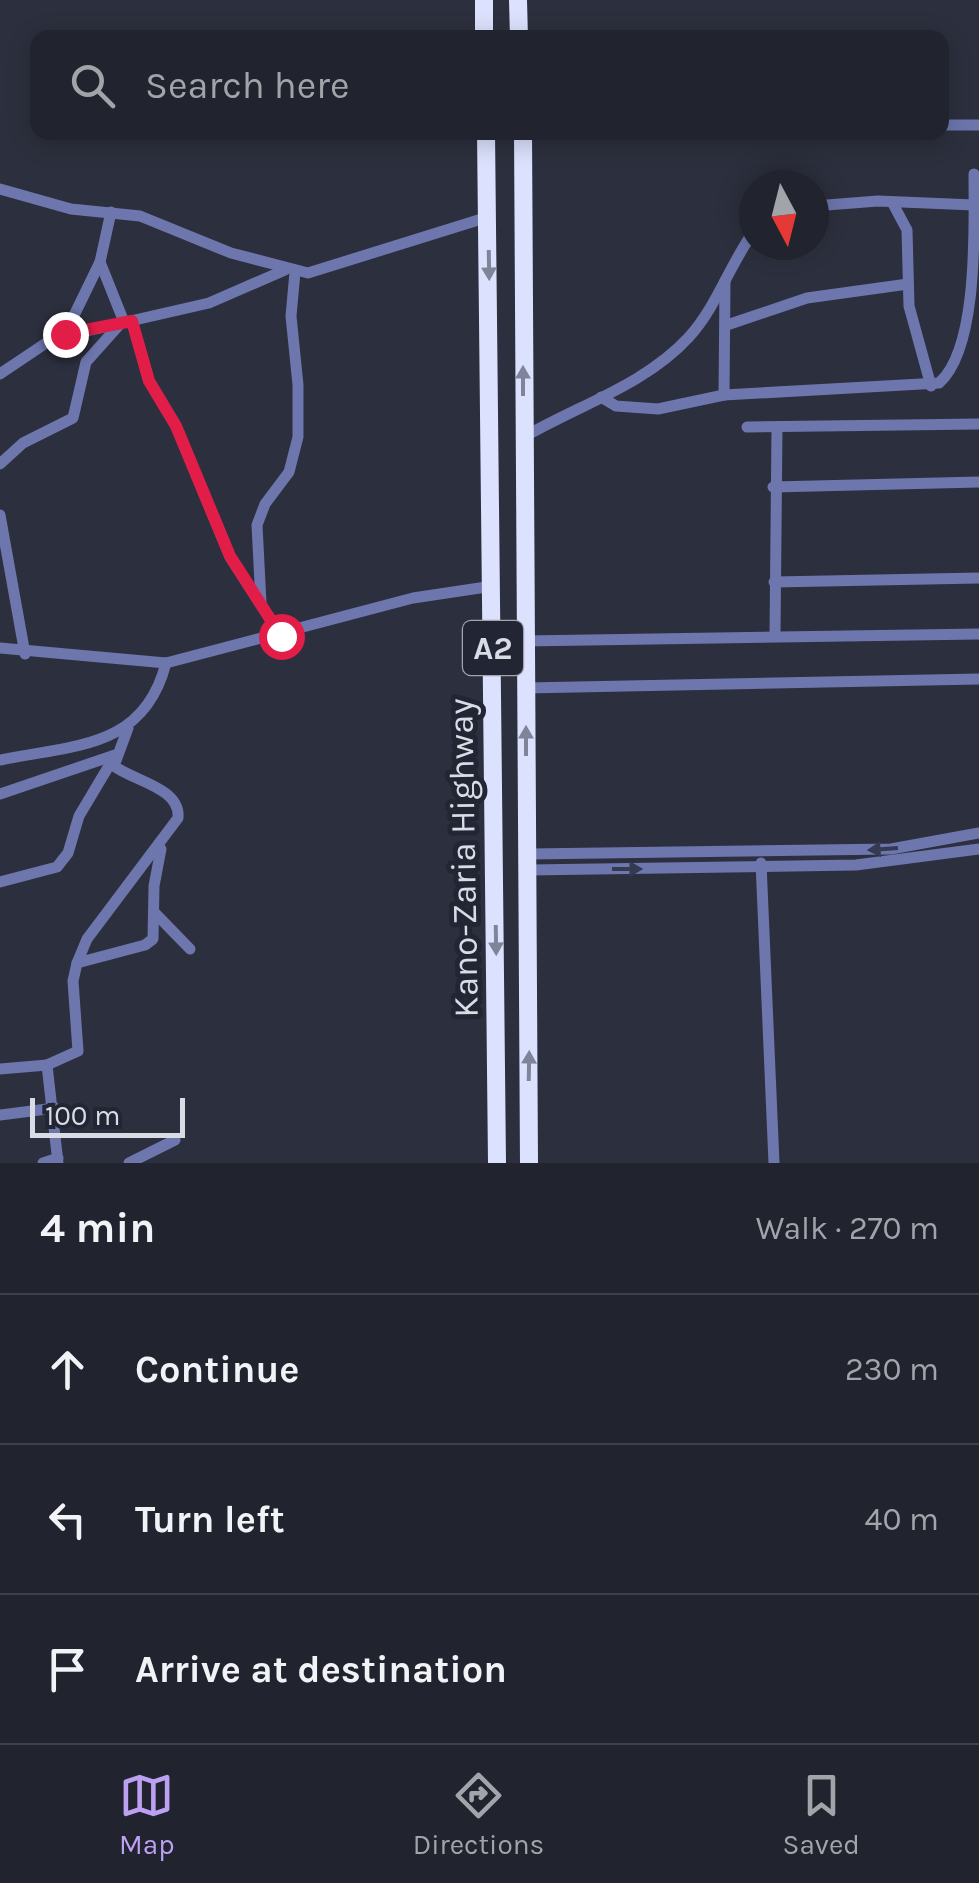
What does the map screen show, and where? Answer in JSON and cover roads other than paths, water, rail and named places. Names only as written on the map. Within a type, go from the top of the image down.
[{"type":"highway","points":[[484,6],[518,6]]},
{"type":"highway","name":"Kano-Zaria Highway","points":[[486,140],[497,1163]]},
{"type":"highway","name":"Kano-Zaria Highway","points":[[523,140],[529,1163]]},
{"type":"street","points":[[949,125],[979,124]]},
{"type":"street","points":[[601,397],[616,406],[658,409],[724,395],[931,386],[950,370],[969,306],[974,174]]},
{"type":"street","points":[[0,190],[54,206],[111,212],[163,224],[231,254],[290,271]]},
{"type":"street","points":[[829,205],[892,202],[974,205]]},
{"type":"street","points":[[892,202],[907,230],[908,284],[920,356],[931,386]]},
{"type":"street","points":[[65,334],[100,262],[111,212]]},
{"type":"street","points":[[0,374],[65,334],[209,303],[290,271],[330,269],[488,217]]},
{"type":"street","points":[[524,437],[635,381],[678,347],[739,257]]},
{"type":"street","points":[[100,262],[128,321],[149,381],[176,426],[240,577],[281,636]]},
{"type":"street","points":[[261,603],[256,545],[259,514],[283,484],[298,437],[290,271]]},
{"type":"street","points":[[724,395],[725,281]]},
{"type":"street","points":[[727,325],[807,298],[908,284]]},
{"type":"street","points":[[0,464],[23,443],[73,418],[86,362],[100,342],[128,321]]},
{"type":"street","points":[[747,427],[979,424]]},
{"type":"street","points":[[775,636],[773,487],[777,427]]},
{"type":"street","points":[[773,487],[979,482]]},
{"type":"street","points":[[0,515],[25,654]]},
{"type":"street","points":[[240,577],[256,545]]},
{"type":"street","points":[[774,582],[979,578]]},
{"type":"street","points":[[0,648],[25,654],[166,663],[281,636],[413,598],[492,586]]},
{"type":"street","points":[[525,641],[979,634]]},
{"type":"street","points":[[0,882],[57,867],[64,860],[79,816],[128,728],[158,695],[166,663]]},
{"type":"street","points":[[526,688],[979,680]]},
{"type":"street","points":[[0,760],[70,748],[128,728]]},
{"type":"street","points":[[0,794],[115,755]]},
{"type":"street","points":[[0,1069],[47,1065],[73,1055],[80,1044],[73,981],[87,938],[162,845],[178,818],[179,808],[172,797],[114,766],[115,755]]},
{"type":"street","points":[[529,862],[891,849],[979,834]]},
{"type":"street","points":[[76,963],[150,942],[156,927],[154,886],[162,845]]},
{"type":"street","points":[[529,862],[761,867],[877,864],[979,848]]},
{"type":"street","points":[[762,852],[774,1163]]},
{"type":"street","points":[[155,913],[190,948]]},
{"type":"street","points":[[43,1163],[58,1160],[55,1108],[47,1065]]},
{"type":"street","points":[[0,1115],[55,1108]]},
{"type":"street","points":[[128,1163],[175,1140]]}]
